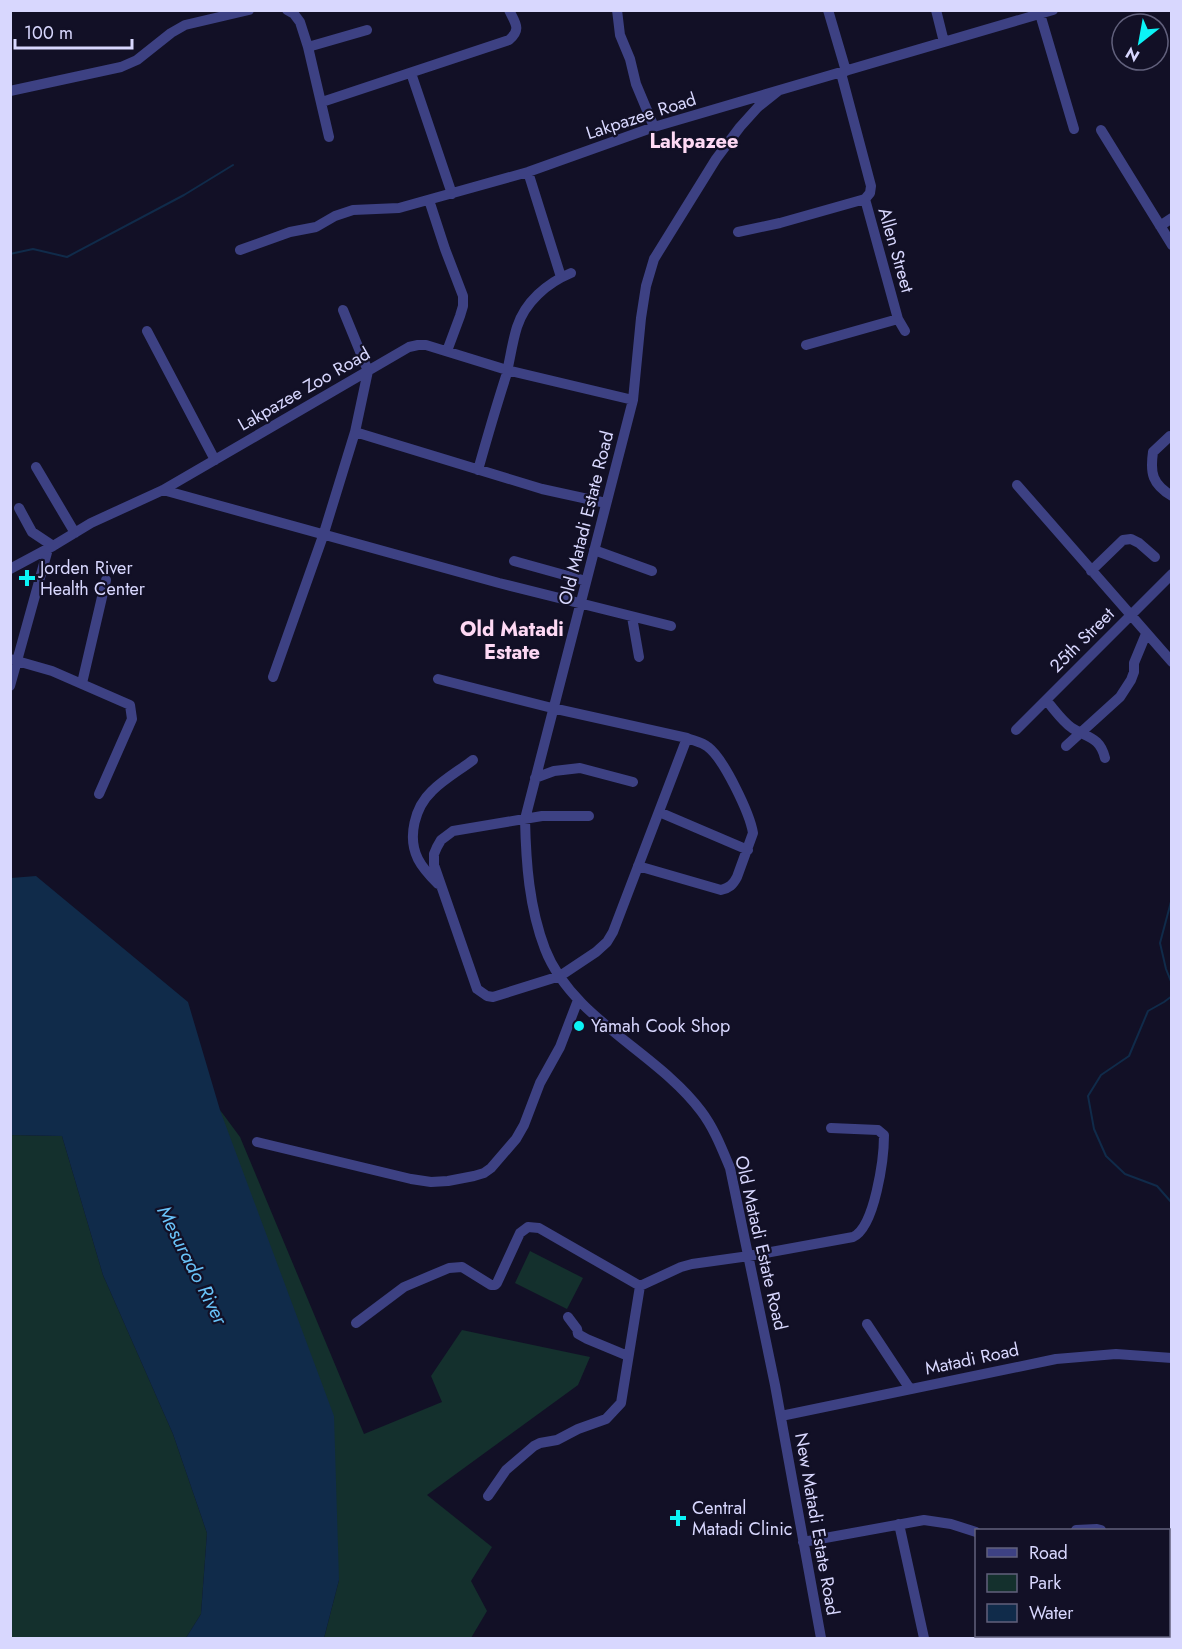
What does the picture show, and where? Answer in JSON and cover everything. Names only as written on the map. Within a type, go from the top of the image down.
[{"type":"street","points":[[10,92],[121,68],[137,60],[171,33],[185,26],[249,10]]},
{"type":"street","points":[[288,10],[300,22],[329,137]]},
{"type":"street","points":[[322,102],[509,40],[516,35],[517,28],[509,10]]},
{"type":"street","points":[[617,10],[620,35],[630,59],[636,84],[654,127]]},
{"type":"street","name":"Allen Street","points":[[828,10],[871,186],[870,194],[865,199],[898,319],[905,331]]},
{"type":"street","points":[[936,10],[944,42]]},
{"type":"street","name":"Lakpazee Road","points":[[240,250],[290,232],[316,227],[353,210],[399,208],[528,172],[654,127],[1053,10]]},
{"type":"street","points":[[1040,14],[1074,129]]},
{"type":"street","points":[[308,47],[367,30]]},
{"type":"street","points":[[411,74],[452,194]]},
{"type":"street","name":"Old Matadi Estate Road","points":[[778,90],[758,107],[722,151],[672,227],[654,259],[646,286],[641,318],[633,400],[525,819],[526,863],[532,904],[545,950],[560,976],[578,1000],[682,1090],[702,1112],[730,1168],[781,1416]]},
{"type":"street","points":[[1101,129],[1172,245]]},
{"type":"street","points":[[478,470],[523,313],[545,287],[566,275],[528,172]]},
{"type":"street","points":[[738,232],[780,223],[865,199]]},
{"type":"street","points":[[429,200],[463,296],[463,306],[447,351]]},
{"type":"street","points":[[1160,226],[1172,218]]},
{"type":"street","points":[[273,677],[323,536],[355,432],[368,372],[344,310]]},
{"type":"street","points":[[806,345],[898,319]]},
{"type":"street","points":[[147,331],[215,460]]},
{"type":"street","name":"Lakpazee Zoo Road","points":[[10,569],[91,523],[163,490],[409,347],[426,345],[507,370],[633,400]]},
{"type":"street","points":[[355,432],[542,489],[606,503]]},
{"type":"street","points":[[1170,436],[1153,452],[1151,466],[1154,480],[1172,496]]},
{"type":"street","points":[[36,467],[75,533]]},
{"type":"street","points":[[1017,485],[1172,662]]},
{"type":"street","points":[[163,490],[323,536],[581,605],[671,626]]},
{"type":"street","points":[[10,686],[14,660],[51,547],[32,532],[19,508]]},
{"type":"street","points":[[1091,571],[1123,540],[1131,539],[1139,543],[1155,557]]},
{"type":"street","points":[[594,550],[652,571]]},
{"type":"street","points":[[514,561],[586,581]]},
{"type":"street","name":"25th Street","points":[[1016,730],[1172,574]]},
{"type":"street","points":[[82,682],[106,580]]},
{"type":"street","points":[[632,617],[639,657]]},
{"type":"street","points":[[1066,746],[1120,696],[1131,680],[1134,663],[1146,634]]},
{"type":"street","points":[[14,660],[82,682],[130,705],[132,714],[128,729],[99,794]]},
{"type":"street","points":[[438,679],[552,708],[687,738],[710,748],[739,793],[752,826],[753,833],[748,849],[733,884],[721,890],[638,866]]},
{"type":"street","points":[[1046,700],[1071,727],[1095,740],[1103,748],[1105,758]]},
{"type":"street","points":[[589,816],[542,816],[453,831],[441,840],[434,854],[434,865],[477,989],[482,993],[493,998],[560,976],[607,942],[613,932],[687,738]]},
{"type":"street","points":[[441,887],[426,872],[417,857],[414,847],[415,818],[425,798],[433,790],[473,760]]},
{"type":"street","points":[[535,778],[554,771],[580,768],[633,782]]},
{"type":"street","points":[[659,812],[748,849]]},
{"type":"street","points":[[257,1142],[430,1182],[448,1181],[484,1173],[516,1139],[524,1125],[540,1083],[560,1047],[578,1000]]},
{"type":"street","points":[[640,1286],[681,1267],[853,1237],[859,1234],[874,1203],[884,1136],[878,1130],[831,1128]]},
{"type":"street","points":[[356,1323],[404,1287],[449,1268],[462,1268],[491,1285],[495,1285],[520,1233],[528,1227],[539,1228],[640,1286]]},
{"type":"street","points":[[488,1496],[506,1470],[534,1446],[557,1440],[578,1429],[599,1423],[612,1415],[621,1403],[640,1286]]},
{"type":"street","points":[[568,1317],[578,1334],[587,1340],[628,1356]]},
{"type":"street","points":[[867,1324],[910,1389]]},
{"type":"street","name":"Matadi Road","points":[[781,1416],[1056,1359],[1116,1354],[1172,1358]]},
{"type":"street","name":"New Matadi Estate Road","points":[[781,1416],[820,1638]]},
{"type":"street","points":[[803,1542],[924,1520],[951,1524],[975,1532]]},
{"type":"street","points":[[899,1524],[924,1638]]},
{"type":"green space","points":[[220,1110],[240,1137],[364,1434],[442,1402],[431,1376],[462,1330],[590,1357],[578,1385],[427,1495],[492,1547],[471,1581],[487,1611],[471,1638],[324,1638],[339,1580]]},
{"type":"green space","points":[[11,1135],[62,1136],[103,1275],[173,1434],[207,1533],[201,1614],[186,1638],[11,1638]]},
{"type":"green space","points":[[530,1251],[583,1278],[567,1309],[515,1283]]},
{"type":"water","name":"Mesurado River","points":[[36,876],[188,1002],[220,1110],[334,1416],[339,1580],[324,1638],[186,1638],[201,1614],[207,1533],[173,1434],[103,1275],[62,1136],[11,1135],[11,878]]},
{"type":"waterway","points":[[10,254],[33,249],[67,257],[184,195],[233,165]]},
{"type":"waterway","points":[[1172,898],[1160,943],[1172,984]]},
{"type":"waterway","points":[[1172,996],[1148,1011],[1129,1056],[1101,1075],[1088,1096],[1094,1129],[1106,1156],[1125,1174],[1157,1186],[1172,1203]]},
{"type":"place","name":"Jorden River Health Center","points":[[27,578]]},
{"type":"place","name":"Yamah Cook Shop","points":[[579,1026]]},
{"type":"place","name":"Central Matadi Clinic","points":[[678,1518]]},
{"type":"district","name":"Lakpazee","points":[[694,141]]},
{"type":"district","name":"Old Matadi Estate","points":[[512,640]]}]
